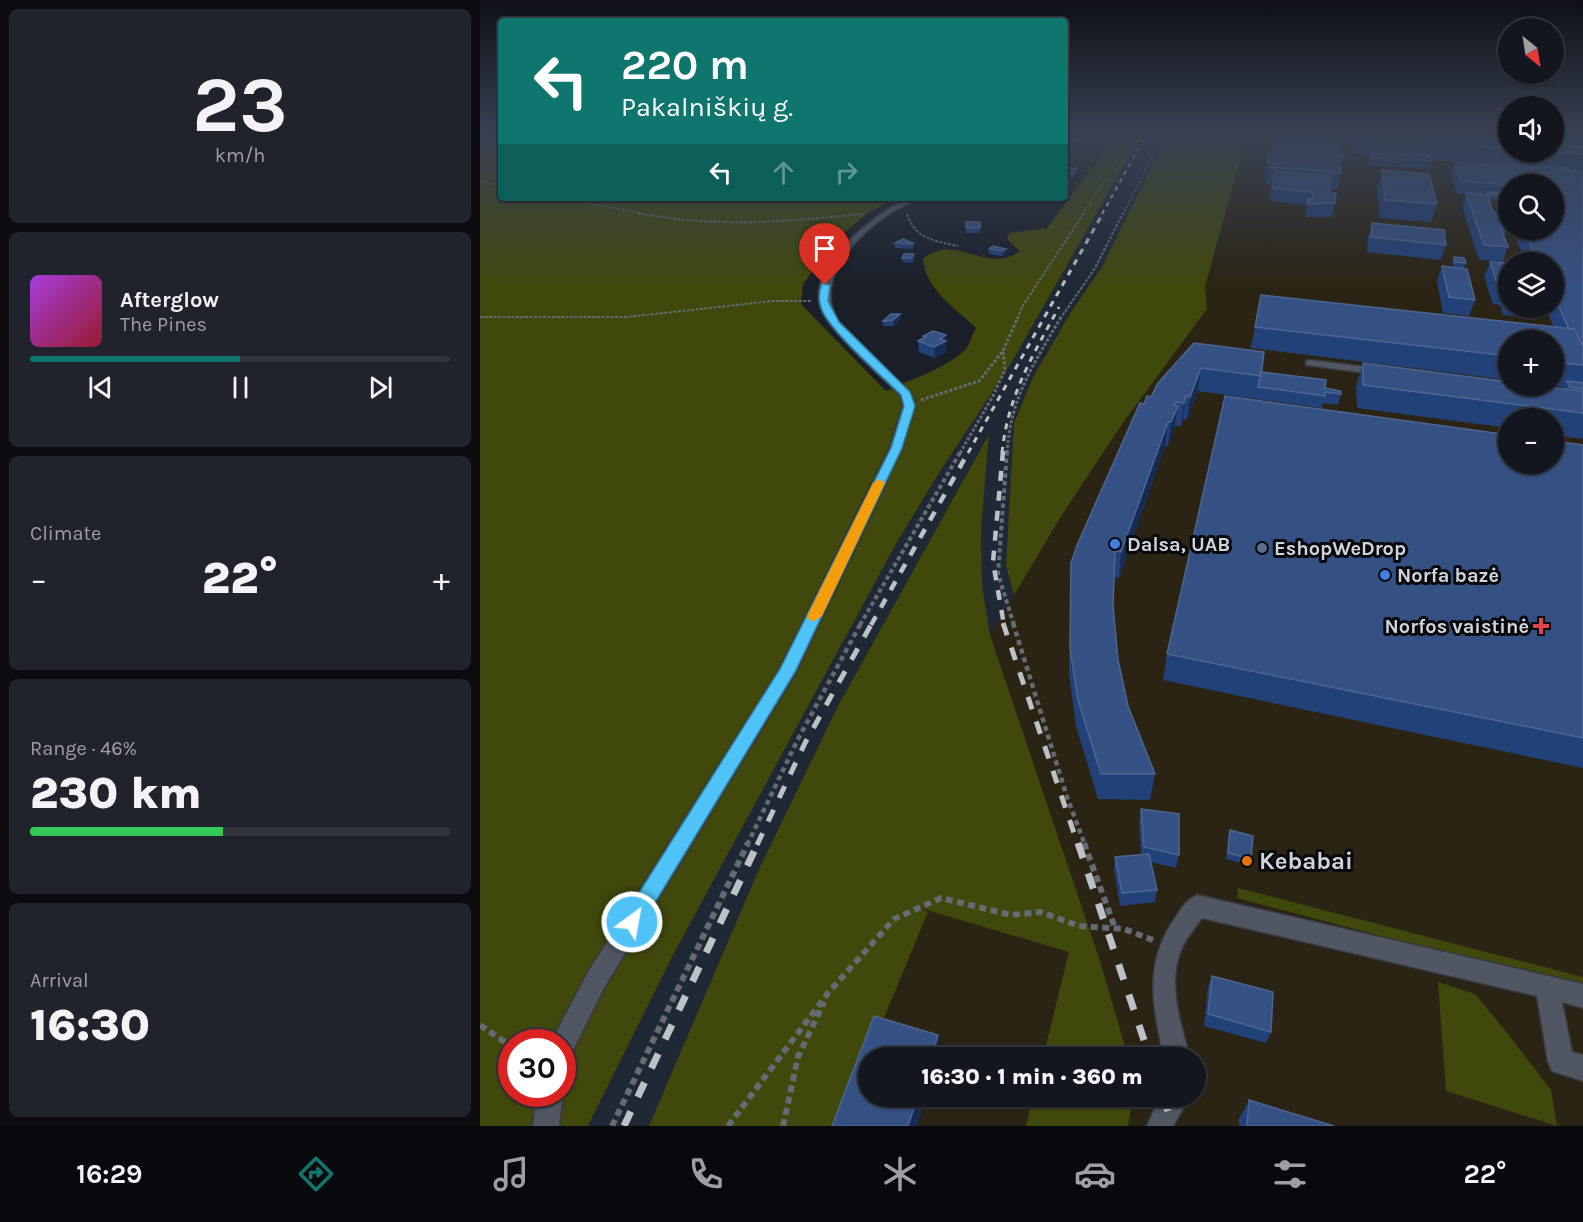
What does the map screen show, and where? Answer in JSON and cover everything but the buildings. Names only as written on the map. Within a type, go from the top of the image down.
[{"type":"street","points":[[570,1029],[596,980],[787,672],[896,448],[909,406],[906,394],[835,324],[827,312],[824,301],[825,285],[837,261],[854,240],[874,221],[909,201]]},
{"type":"street","points":[[1310,363],[1393,373]]},
{"type":"street","points":[[1174,1047],[1166,1010],[1164,972],[1171,946],[1197,906],[1583,996]]},
{"type":"street","points":[[1548,986],[1561,1062],[1583,1068]]},
{"type":"street","points":[[546,1126],[548,1107]]},
{"type":"street","points":[[1160,1126],[1169,1107]]},
{"type":"path","points":[[909,406],[934,395],[979,381],[1003,351],[1023,305],[1103,185]]},
{"type":"path","points":[[1115,928],[1067,797],[998,574],[1009,425],[1020,389],[1071,300],[1095,268],[1138,185]]},
{"type":"path","points":[[576,201],[670,219],[712,223],[787,221],[891,211],[907,213],[909,222],[924,238],[958,246]]},
{"type":"path","points":[[480,317],[627,317],[773,301],[824,301]]},
{"type":"path","points":[[612,1126],[797,741],[856,632],[993,396],[1005,370],[1003,351]]},
{"type":"path","points":[[728,1126],[828,993],[894,919],[941,898],[1011,915],[1041,912],[1079,926],[1115,928],[1171,946]]},
{"type":"path","points":[[783,1126],[798,1057],[828,993]]},
{"type":"path","points":[[480,1025],[498,1037]]},
{"type":"shaded area","points":[[1113,185],[1143,185],[1102,267],[1071,312],[1033,377],[1014,423],[1006,566],[1014,595],[990,635],[982,586],[981,529],[988,435],[838,706],[759,869],[649,1126],[588,1126],[673,955],[896,544],[939,473],[1010,365]]},
{"type":"shaded area","points":[[1233,185],[1498,185],[1498,240],[1564,240],[1564,185],[1583,185],[1583,1126],[747,1126],[966,675],[1060,518],[1125,420],[1207,309],[1205,287]]},
{"type":"green space","points":[[480,185],[498,185],[498,201],[892,201],[869,212],[836,240],[803,284],[801,304],[886,391],[959,356],[966,349],[976,328],[936,289],[925,270],[923,259],[935,252],[947,249],[995,259],[1007,257],[1020,251],[1007,239],[1009,233],[1047,228],[1080,185],[1113,185],[1010,365],[939,473],[896,544],[673,955],[588,1126],[480,1126]]},
{"type":"green space","points":[[1143,185],[1233,185],[1205,287],[1207,309],[1125,420],[1060,518],[1014,595],[1006,566],[1014,423],[1033,377],[1071,312],[1102,267]]},
{"type":"green space","points":[[989,434],[981,529],[982,585],[990,635],[1100,961],[1125,1047],[1045,1047],[1069,952],[913,906],[928,912],[872,1047],[858,1047],[858,1080],[839,1126],[649,1126],[759,869],[838,706]]},
{"type":"green space","points":[[1238,888],[1583,977],[1583,989],[1237,898]]},
{"type":"green space","points":[[1438,982],[1475,994],[1504,1029],[1551,1090],[1557,1126],[1446,1091]]},
{"type":"green space","points":[[1030,1107],[1131,1107],[1128,1126],[1026,1126]]},
{"type":"railway","points":[[1102,214],[1119,185]]},
{"type":"railway","points":[[968,453],[1103,213]]},
{"type":"railway","points":[[1002,453],[1005,432],[1016,394],[1059,307]]},
{"type":"railway","points":[[871,625],[969,451]]},
{"type":"railway","points":[[1003,451],[993,562],[1004,625]]},
{"type":"railway","points":[[757,845],[805,743],[872,623]]},
{"type":"railway","points":[[1003,623],[1078,845]]},
{"type":"railway","points":[[624,1126],[758,843]]},
{"type":"railway","points":[[1078,843],[1146,1047]]},
{"type":"railway","points":[[1167,1107],[1173,1126]]},
{"type":"slow traffic","points":[[814,616],[879,483]]},
{"type":"place","name":"Dalsa, UAB","points":[[1115,544]]},
{"type":"place","name":"EshopWeDrop","points":[[1262,548]]},
{"type":"place","name":"Norfa bazė","points":[[1385,575]]},
{"type":"place","name":"Norfos vaistinė","points":[[1541,626]]},
{"type":"place","name":"Kebabai","points":[[1247,861]]},
{"type":"route","points":[[632,922],[787,672],[896,448],[909,406],[906,394],[835,324],[827,312],[824,301],[825,285]]}]
